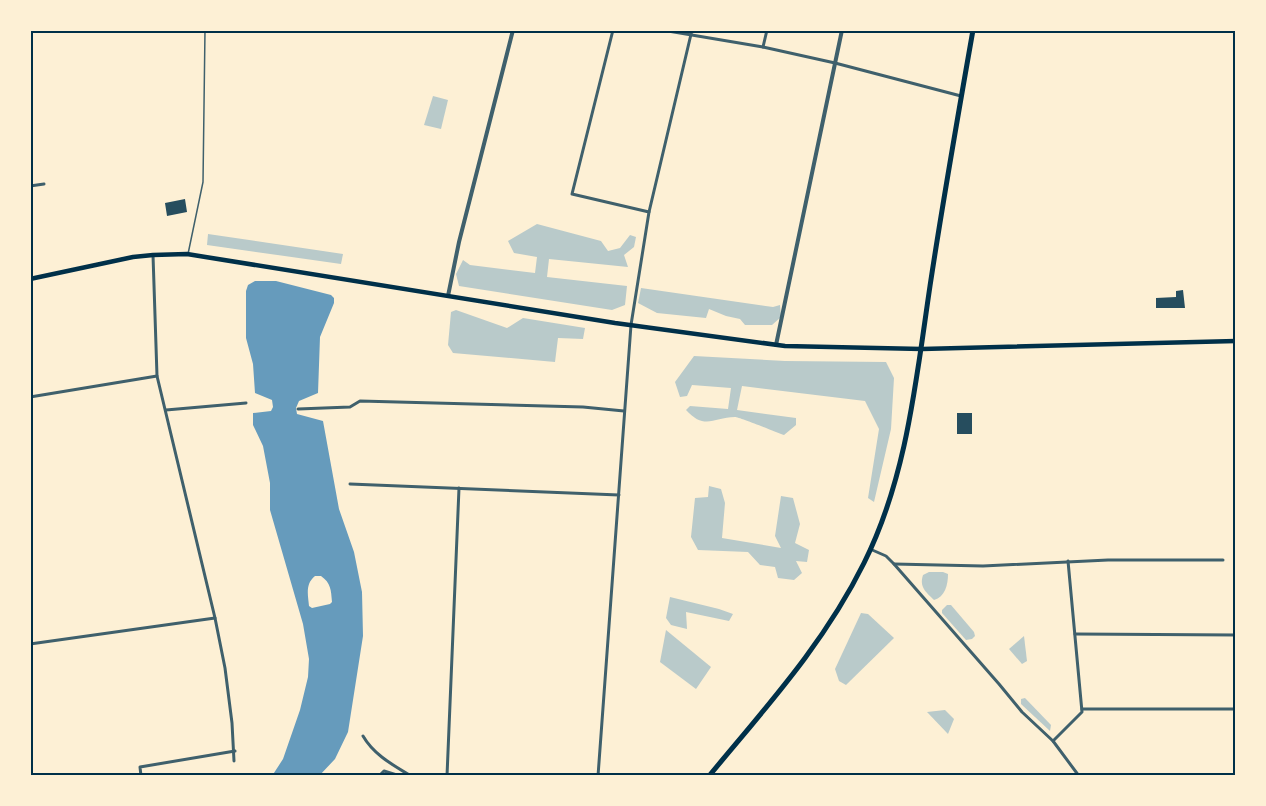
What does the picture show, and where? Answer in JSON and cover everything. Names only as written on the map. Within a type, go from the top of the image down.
[{"type":"highway","points":[[709,776],[817,643],[870,549],[893,489],[907,434],[922,349],[973,30]]},
{"type":"main road","points":[[30,279],[153,255],[187,254],[631,325],[776,345],[922,349],[1236,341]]},
{"type":"street","points":[[448,296],[513,30]]},
{"type":"street","points":[[613,30],[572,194],[650,212]]},
{"type":"street","points":[[662,30],[691,32],[763,47],[961,96]]},
{"type":"street","points":[[763,47],[767,30]]},
{"type":"street","points":[[776,345],[842,30]]},
{"type":"street","points":[[598,776],[631,325],[650,212],[691,32]]},
{"type":"street","points":[[30,186],[44,184]]},
{"type":"street","points":[[153,255],[157,376],[215,618],[225,668],[235,751],[234,761]]},
{"type":"street","points":[[30,397],[157,376]]},
{"type":"street","points":[[298,409],[350,407],[360,401],[583,407],[624,411]]},
{"type":"street","points":[[166,410],[246,403]]},
{"type":"street","points":[[350,484],[619,495]]},
{"type":"street","points":[[447,776],[459,488]]},
{"type":"street","points":[[870,549],[886,556],[894,564],[1022,712],[1053,741],[1079,776]]},
{"type":"street","points":[[894,564],[983,566],[1068,561],[1223,560]]},
{"type":"street","points":[[1053,741],[1082,712],[1068,561]]},
{"type":"street","points":[[30,644],[215,618]]},
{"type":"street","points":[[1075,633],[1236,635]]},
{"type":"street","points":[[1082,709],[1236,710]]},
{"type":"street","points":[[363,736],[377,753],[411,776]]},
{"type":"street","points":[[141,776],[140,767],[235,751]]},
{"type":"street","points":[[379,776],[384,771],[400,776]]},
{"type":"lane","points":[[187,254],[203,182],[205,30]]},
{"type":"shaded area","points":[[433,96],[448,100],[441,129],[424,125]]},
{"type":"shaded area","points":[[537,224],[601,241],[608,251],[620,248],[630,235],[636,237],[634,247],[624,255],[628,267],[549,259],[547,277],[627,286],[625,305],[612,310],[459,286],[456,274],[463,260],[470,265],[535,273],[537,257],[514,253],[508,241]]},
{"type":"shaded area","points":[[208,234],[343,254],[341,264],[207,245]]},
{"type":"shaded area","points":[[641,288],[773,307],[780,305],[781,317],[772,325],[745,325],[740,319],[709,309],[706,318],[657,313],[638,303]]},
{"type":"shaded area","points":[[456,310],[507,328],[523,318],[585,328],[583,339],[558,338],[555,362],[453,353],[448,345],[451,312]]},
{"type":"shaded area","points":[[694,356],[785,361],[886,362],[894,378],[891,429],[874,502],[868,498],[879,429],[865,401],[742,386],[737,410],[796,418],[796,425],[784,435],[735,417],[710,421],[699,420],[686,410],[690,406],[728,409],[731,388],[692,385],[687,396],[680,397],[675,382]]},
{"type":"shaded area","points":[[709,486],[721,489],[725,503],[722,538],[781,548],[775,536],[781,496],[793,498],[800,524],[795,543],[809,550],[807,562],[796,561],[802,573],[794,580],[778,578],[775,567],[760,565],[748,552],[698,550],[691,537],[695,498],[708,497]]},
{"type":"shaded area","points":[[929,572],[948,574],[945,590],[934,600],[924,589],[922,583],[923,575]]},
{"type":"shaded area","points":[[670,597],[733,614],[729,621],[686,612],[687,629],[671,625],[666,618]]},
{"type":"shaded area","points":[[947,605],[951,605],[974,632],[975,636],[972,639],[966,640],[942,613]]},
{"type":"shaded area","points":[[861,613],[868,614],[894,638],[846,685],[839,681],[835,669]]},
{"type":"shaded area","points":[[666,630],[711,667],[696,689],[660,662]]},
{"type":"shaded area","points":[[1024,636],[1027,661],[1022,664],[1009,649]]},
{"type":"shaded area","points":[[1025,698],[1051,725],[1050,731],[1021,704],[1021,699]]},
{"type":"shaded area","points":[[945,710],[954,719],[948,734],[927,712]]},
{"type":"water","points":[[255,281],[276,281],[331,295],[334,298],[320,337],[318,393],[299,401],[296,408],[297,414],[323,421],[339,509],[354,552],[362,592],[363,636],[348,732],[335,759],[319,776],[272,776],[283,759],[300,710],[308,677],[309,659],[303,624],[270,510],[270,483],[263,446],[253,425],[253,413],[271,411],[273,407],[272,400],[255,393],[253,364],[246,338],[248,285]],"holes":[[[315,576],[321,576],[330,587],[332,602],[312,608],[309,606],[308,586]]]},
{"type":"building","points":[[185,199],[187,212],[167,216],[165,203]]},
{"type":"building","points":[[1183,290],[1185,308],[1156,308],[1156,298],[1176,297],[1176,291]]},
{"type":"building","points":[[957,413],[972,413],[972,434],[957,434]]}]
